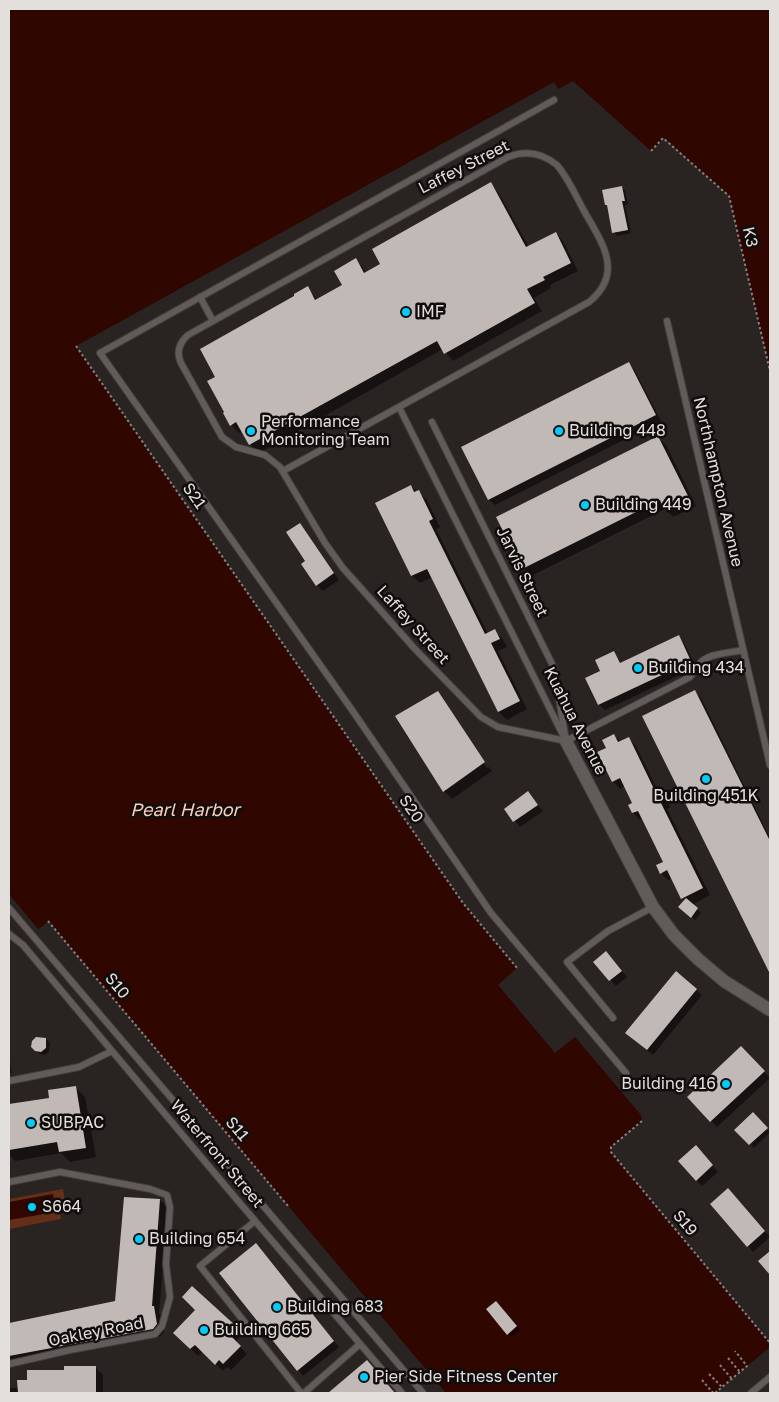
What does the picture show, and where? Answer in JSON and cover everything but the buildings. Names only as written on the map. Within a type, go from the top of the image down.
[{"type":"street","name":"Kuahua Avenue","points":[[566,741],[653,907],[674,935],[698,960],[724,981],[770,1010]]},
{"type":"lane","points":[[554,100],[100,353],[352,710],[492,914],[626,1073]]},
{"type":"lane","name":"Laffey Street","points":[[283,471],[589,302],[602,288],[608,270],[606,252],[561,170],[546,158],[527,153],[508,157],[183,339],[178,351],[180,363],[219,433],[226,442],[241,449],[265,455],[280,466],[316,530],[343,568],[415,649],[481,717],[498,727],[566,741]]},
{"type":"lane","points":[[200,297],[214,321]]},
{"type":"lane","name":"Northhampton Avenue","points":[[667,321],[770,765]]},
{"type":"lane","name":"Kuahua Avenue","points":[[399,407],[566,741]]},
{"type":"lane","name":"Jarvis Street","points":[[432,422],[554,668],[566,741]]},
{"type":"lane","points":[[566,741],[690,677],[706,658],[743,650]]},
{"type":"lane","points":[[613,1018],[567,962],[608,931],[653,907]]},
{"type":"lane","points":[[9,908],[424,1393]]},
{"type":"lane","name":"Waterfront Street","points":[[9,934],[23,945],[402,1393]]},
{"type":"lane","points":[[9,1081],[79,1067],[112,1051]]},
{"type":"lane","name":"Oakley Road","points":[[9,1182],[60,1172],[150,1189],[167,1195],[170,1207],[166,1264],[170,1297],[162,1326],[155,1334],[9,1364]]},
{"type":"lane","points":[[255,1221],[200,1266],[302,1393],[360,1344]]},
{"type":"lane","points":[[751,1393],[770,1377]]},
{"type":"path","name":"K3","points":[[651,151],[663,138],[729,196],[770,371]]},
{"type":"path","name":"S21","points":[[76,346],[293,659]]},
{"type":"path","name":"S20","points":[[293,659],[463,903],[517,968]]},
{"type":"path","name":"S10","points":[[48,921],[169,1065]]},
{"type":"path","name":"S11","points":[[169,1065],[288,1206]]},
{"type":"path","name":"S19","points":[[642,1121],[611,1147],[611,1152],[770,1343]]},
{"type":"path","points":[[702,1380],[714,1393],[748,1366],[735,1351]]},
{"type":"path","points":[[728,1358],[740,1372]]},
{"type":"path","points":[[720,1365],[732,1379]]},
{"type":"path","points":[[709,1374],[722,1387]]},
{"type":"shaded area","points":[[63,1189],[67,1210],[60,1212],[61,1219],[9,1229],[9,1199]]},
{"type":"water","name":"Pearl Harbor","points":[[9,9],[770,9],[770,371],[729,196],[664,138],[651,151],[573,81],[558,89],[554,82],[76,346],[463,903],[517,968],[498,985],[555,1053],[575,1037],[641,1115],[642,1121],[611,1147],[611,1152],[770,1343],[770,1347],[715,1393],[446,1393],[48,921],[25,941],[9,923]]},
{"type":"water","name":"S664","points":[[53,1194],[56,1212],[9,1220],[9,1202]]},
{"type":"pier","points":[[9,894],[39,930],[25,941],[9,923]]},
{"type":"place","name":"IMF","points":[[406,312]]},
{"type":"place","name":"Performance Monitoring Team","points":[[251,431]]},
{"type":"place","name":"Building 448","points":[[559,431]]},
{"type":"place","name":"Building 449","points":[[585,505]]},
{"type":"place","name":"Building 434","points":[[638,668]]},
{"type":"place","name":"Building 451K","points":[[706,779]]},
{"type":"place","name":"Building 416","points":[[726,1084]]},
{"type":"place","name":"SUBPAC","points":[[31,1123]]},
{"type":"place","name":"S664","points":[[32,1207]]},
{"type":"place","name":"Building 654","points":[[139,1239]]},
{"type":"place","name":"Building 683","points":[[277,1307]]},
{"type":"place","name":"Building 665","points":[[204,1330]]},
{"type":"place","name":"Pier Side Fitness Center","points":[[364,1377]]}]
